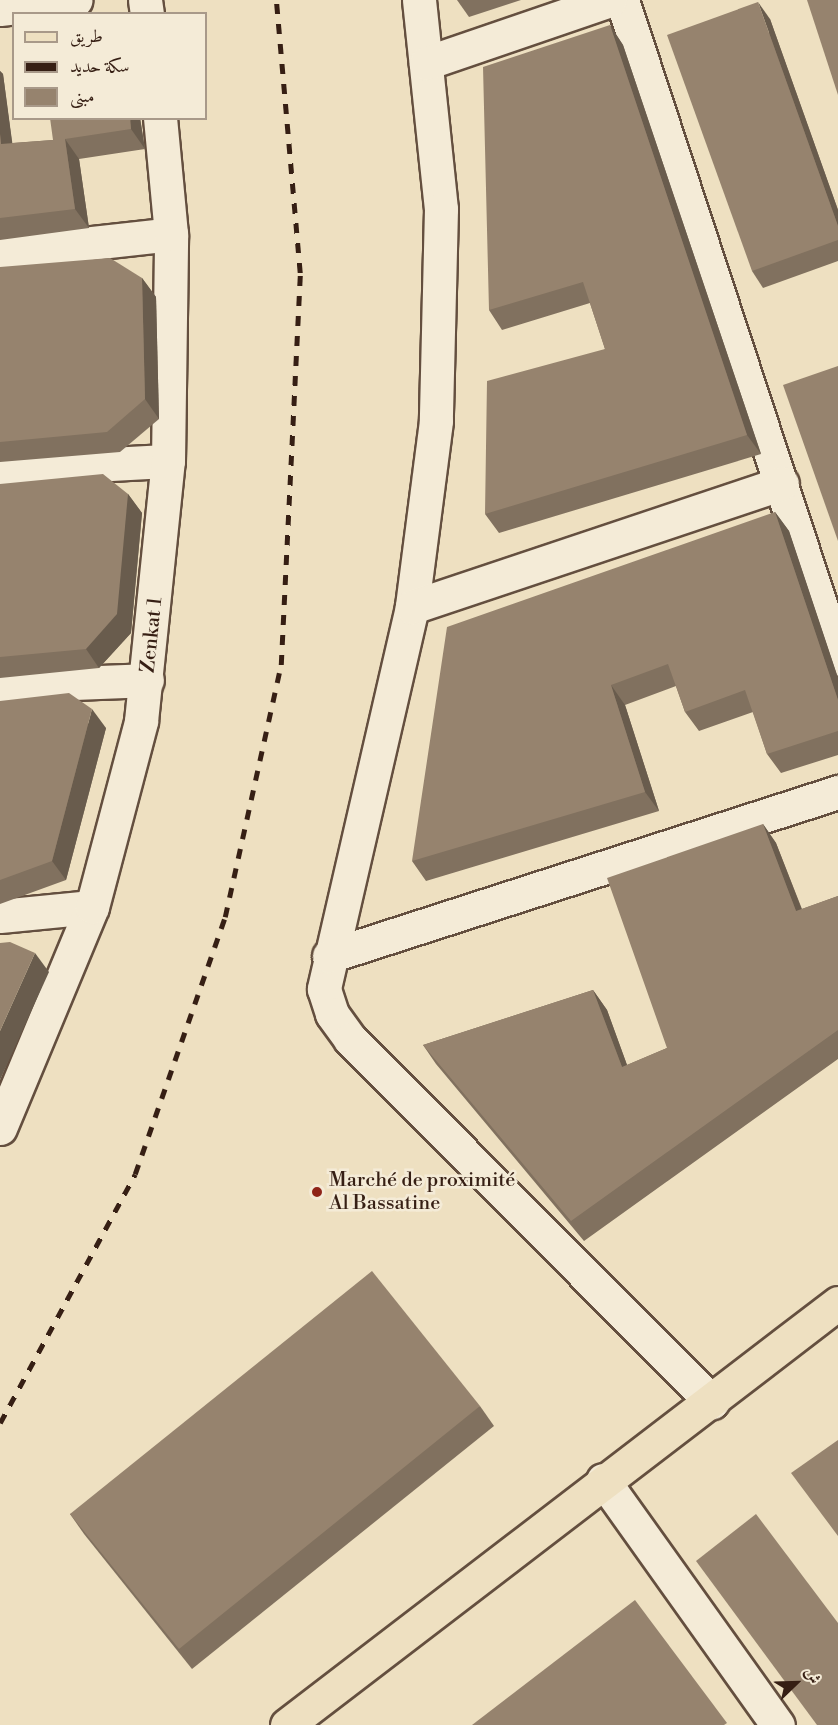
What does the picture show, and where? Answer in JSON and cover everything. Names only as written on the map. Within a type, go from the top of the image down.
[{"type":"main road","points":[[287,1725],[603,1480],[712,1402],[838,1303]]},
{"type":"street","points":[[0,9],[75,0]]},
{"type":"street","points":[[419,0],[441,209],[441,321],[436,421],[412,607],[329,956],[324,989],[332,1014],[350,1039],[712,1402]]},
{"type":"street","points":[[426,63],[610,0]]},
{"type":"street","points":[[622,0],[838,659]]},
{"type":"street","name":"Zenkat 1","points":[[0,1128],[92,907],[118,820],[147,680],[168,461],[171,234],[160,120]]},
{"type":"street","points":[[0,254],[171,234]]},
{"type":"street","points":[[0,470],[168,461]]},
{"type":"street","points":[[412,607],[782,483]]},
{"type":"street","points":[[0,686],[147,680]]},
{"type":"street","points":[[329,956],[838,792]]},
{"type":"street","points":[[0,916],[92,907]]},
{"type":"street","points":[[603,1480],[778,1725]]},
{"type":"building","points":[[807,0],[838,0],[838,95]]},
{"type":"building","points":[[758,2],[838,226],[838,240],[752,271],[667,35]]},
{"type":"building","points":[[610,25],[747,435],[485,514],[487,381],[605,349],[583,282],[489,310],[483,67]]},
{"type":"building","points":[[50,120],[130,120],[131,129],[65,139],[75,209],[0,218],[0,134],[1,144],[53,140]]},
{"type":"building","points":[[110,258],[142,278],[145,399],[107,432],[0,442],[0,267]]},
{"type":"building","points":[[838,366],[838,541],[783,385]]},
{"type":"building","points":[[103,474],[128,494],[117,614],[86,649],[0,657],[0,484]]},
{"type":"building","points":[[775,512],[838,700],[838,731],[767,754],[745,690],[685,712],[668,664],[611,685],[645,792],[412,861],[447,627]]},
{"type":"building","points":[[69,693],[92,709],[52,861],[0,880],[0,701]]},
{"type":"building","points":[[763,824],[796,911],[838,896],[838,1030],[571,1221],[423,1045],[593,990],[622,1067],[667,1048],[607,878]]},
{"type":"building","points":[[10,942],[35,953],[0,1031],[0,943]]},
{"type":"building","points":[[372,1271],[480,1406],[179,1649],[70,1514]]},
{"type":"building","points":[[838,1440],[838,1536],[791,1473]]},
{"type":"building","points":[[756,1514],[838,1623],[838,1725],[817,1725],[696,1561]]},
{"type":"building","points":[[635,1600],[727,1723],[724,1725],[472,1725]]},
{"type":"railway","points":[[0,1423],[135,1174],[225,917],[281,665],[300,273],[276,0]]},
{"type":"place","name":"Marché de proximité Al Bassatine","points":[[317,1192]]}]
